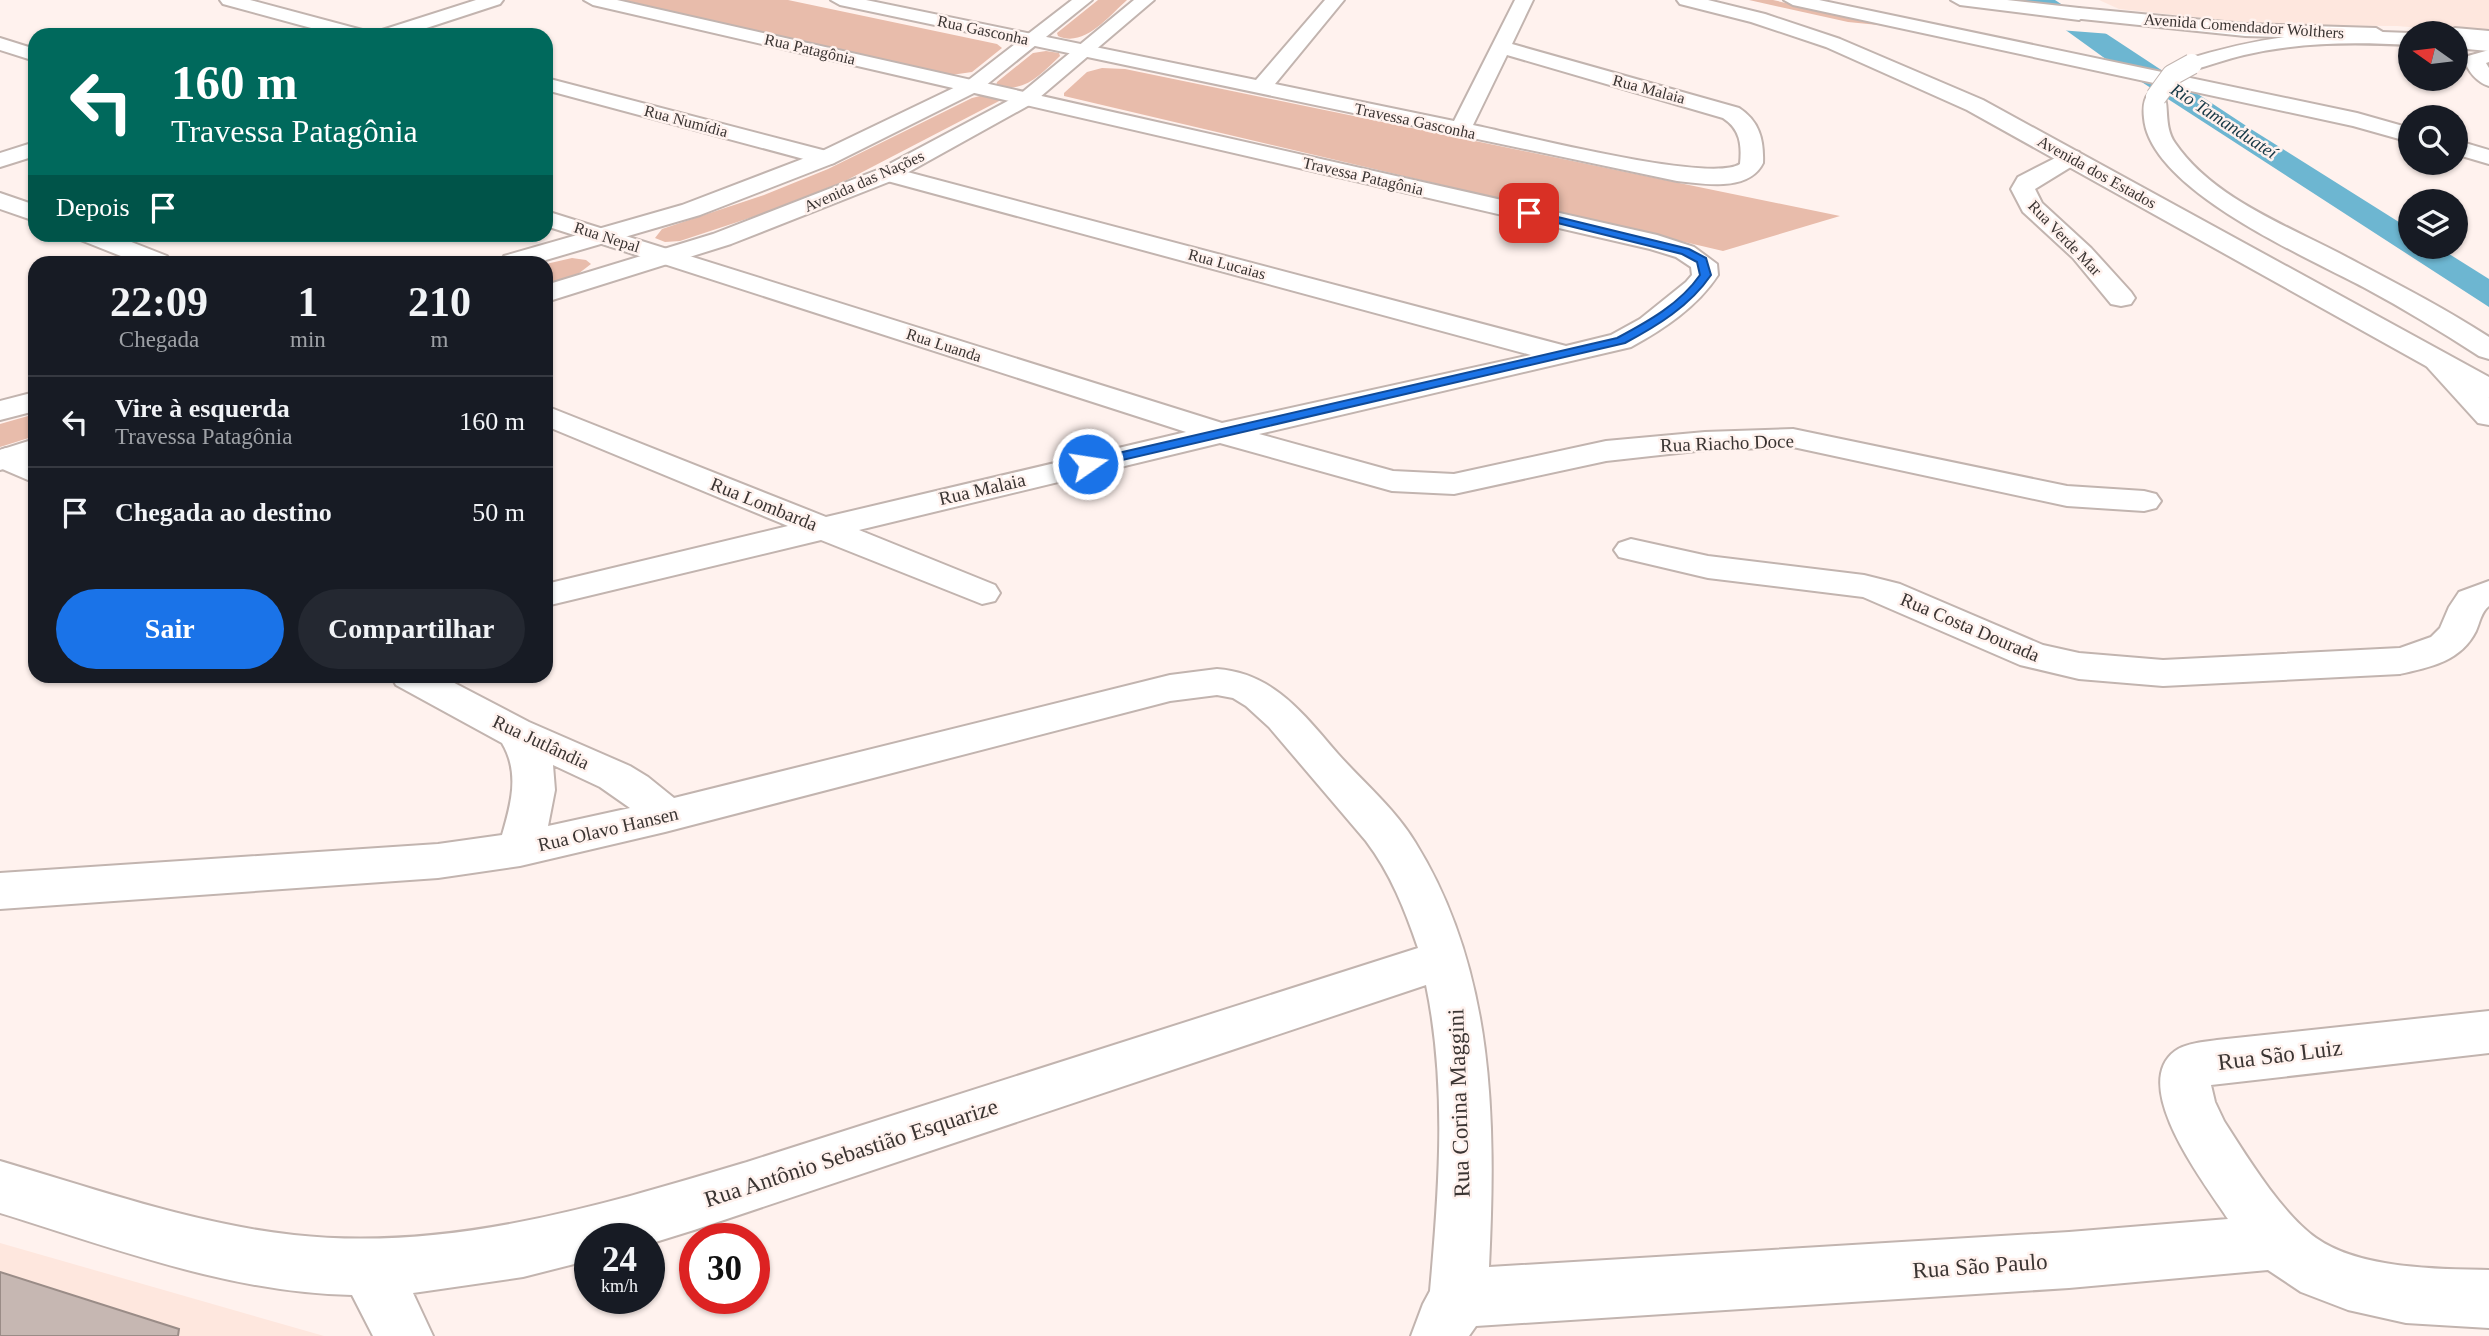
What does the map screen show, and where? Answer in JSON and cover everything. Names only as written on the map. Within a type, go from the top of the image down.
[{"type":"main road","points":[[229,0],[333,28]]},
{"type":"main road","points":[[408,28],[494,0]]},
{"type":"main road","name":"Rua Patagônia","points":[[593,0],[1026,99]]},
{"type":"main road","name":"Rua Gasconha","points":[[840,0],[1085,53]]},
{"type":"main road","points":[[885,9],[908,0]]},
{"type":"main road","name":"Avenida das Nações","points":[[534,256],[733,196],[826,158],[973,86],[1083,0]]},
{"type":"main road","name":"Avenida das Nações","points":[[553,292],[785,216],[888,174],[1026,99],[1085,53],[1145,0]]},
{"type":"main road","points":[[1260,89],[1335,0]]},
{"type":"main road","points":[[1460,130],[1524,0]]},
{"type":"main road","name":"Avenida dos Estados","points":[[1686,0],[1758,18],[1868,57],[1975,105],[2489,389]]},
{"type":"main road","points":[[1793,0],[2252,100],[2357,120],[2398,132]]},
{"type":"main road","name":"Avenida Comendador Wolthers","points":[[1960,0],[2245,30],[2398,34]]},
{"type":"main road","points":[[2468,35],[2489,37]]},
{"type":"main road","points":[[2398,39],[2323,39],[2243,49],[2192,64],[2172,75],[2156,97],[2153,112],[2156,129],[2166,148],[2184,168],[2242,212],[2419,306],[2489,350]]},
{"type":"main road","points":[[2468,43],[2489,45]]},
{"type":"main road","points":[[0,44],[28,53]]},
{"type":"main road","name":"Rua Malaia","points":[[1500,47],[1731,113],[1751,131],[1752,164],[1746,171]]},
{"type":"main road","name":"Travessa Gasconha","points":[[1085,53],[1692,176],[1718,177],[1746,171]]},
{"type":"main road","points":[[2489,57],[2475,60],[2476,66],[2489,80]]},
{"type":"main road","name":"Rua Numídia","points":[[553,86],[826,158]]},
{"type":"main road","name":"Travessa Patagônia","points":[[1026,99],[1657,243],[1698,257]]},
{"type":"main road","points":[[0,160],[28,151]]},
{"type":"main road","points":[[2468,151],[2489,157]]},
{"type":"main road","name":"Rua Verde Mar","points":[[2071,157],[2026,181],[2023,189],[2026,198],[2032,207],[2082,253],[2121,298]]},
{"type":"main road","name":"Rua Lucaias","points":[[888,174],[1565,355]]},
{"type":"main road","points":[[0,200],[28,211]]},
{"type":"main road","name":"Rua Nepal","points":[[553,220],[667,256]]},
{"type":"main road","points":[[107,242],[143,256]]},
{"type":"main road","name":"Rua Luanda","points":[[667,256],[1221,433],[1392,481]]},
{"type":"main road","name":"Rua Malaia","points":[[553,593],[821,527],[1621,341],[1650,325],[1696,289],[1703,280],[1705,266],[1698,257]]},
{"type":"main road","points":[[2439,363],[2489,416]]},
{"type":"main road","points":[[0,411],[28,403]]},
{"type":"main road","name":"Rua Lombarda","points":[[553,418],[982,593]]},
{"type":"main road","name":"Rua Riacho Doce","points":[[1392,481],[1454,484],[1606,451],[1705,441],[1793,438],[2067,496],[2144,500]]},
{"type":"main road","points":[[14,456],[28,468]]},
{"type":"main road","name":"Rua Costa Dourada","points":[[1631,550],[1709,567],[1864,586],[1887,592],[2033,656],[2079,666],[2163,673],[2400,662],[2434,652],[2453,639],[2465,609],[2477,595],[2489,592]]},
{"type":"main road","name":"Rua Olavo Hansen","points":[[0,891],[438,861],[520,849],[665,816],[1202,682]]},
{"type":"main road","name":"Rua Corina Maggini","points":[[1202,682],[1234,684],[1265,700],[1398,852],[1421,893],[1445,959],[1455,998],[1461,1044],[1465,1173],[1449,1317]]},
{"type":"main road","name":"Rua Jutlândia","points":[[423,683],[517,733],[630,784],[651,799],[665,816]]},
{"type":"main road","points":[[517,733],[530,752],[535,786],[520,849]]},
{"type":"main road","name":"Rua Antônio Sebastião Esquarize","points":[[0,1187],[228,1252],[295,1264],[368,1268],[450,1260],[522,1249],[676,1210],[1445,959]]},
{"type":"main road","name":"Rua São Luiz","points":[[2278,1242],[2207,1143],[2191,1113],[2185,1093],[2185,1076],[2194,1066],[2489,1032]]},
{"type":"main road","points":[[2278,1242],[2323,1273],[2353,1284],[2413,1295],[2489,1299]]},
{"type":"main road","name":"Rua São Paulo","points":[[1449,1317],[2278,1242]]},
{"type":"main road","points":[[368,1268],[404,1336]]},
{"type":"shaded area","points":[[623,0],[788,0],[997,44],[1002,48],[972,72],[951,75]]},
{"type":"shaded area","points":[[1098,0],[1127,0],[1087,34],[1068,39],[1058,36],[1057,33]]},
{"type":"shaded area","points":[[1749,0],[1773,0],[1888,26],[1848,22]]},
{"type":"shaded area","points":[[2099,0],[2489,0],[2489,34],[2468,32],[2468,21],[2398,21],[2398,26],[2270,25],[2119,9]]},
{"type":"shaded area","points":[[1033,53],[1059,53],[1060,56],[1031,81],[1015,87],[996,86],[997,82]]},
{"type":"shaded area","points":[[1102,68],[1125,69],[1840,216],[1723,251],[1064,96],[1087,72]]},
{"type":"shaded area","points":[[984,95],[1001,100],[847,180],[771,211],[680,241],[665,242],[655,238],[662,229],[764,195],[828,169],[972,98]]},
{"type":"shaded area","points":[[572,258],[586,260],[591,264],[578,274],[553,282],[553,262]]},
{"type":"shaded area","points":[[28,416],[28,438],[0,447],[0,424]]},
{"type":"shaded area","points":[[0,1243],[324,1336],[0,1336]]},
{"type":"water","name":"Rio Tamanduateí","points":[[2024,0],[2055,0],[2254,131],[2398,221],[2398,248],[2103,57]]},
{"type":"water","points":[[2415,259],[2457,259],[2489,279],[2489,307]]},
{"type":"pier","points":[[2023,4],[2072,9],[2111,34],[2059,30]]},
{"type":"building","points":[[0,1272],[179,1329],[178,1336],[0,1336]]},
{"type":"route","points":[[1088,464],[1621,341],[1676,306],[1696,289],[1705,275],[1703,260],[1685,251],[1529,213]]}]
